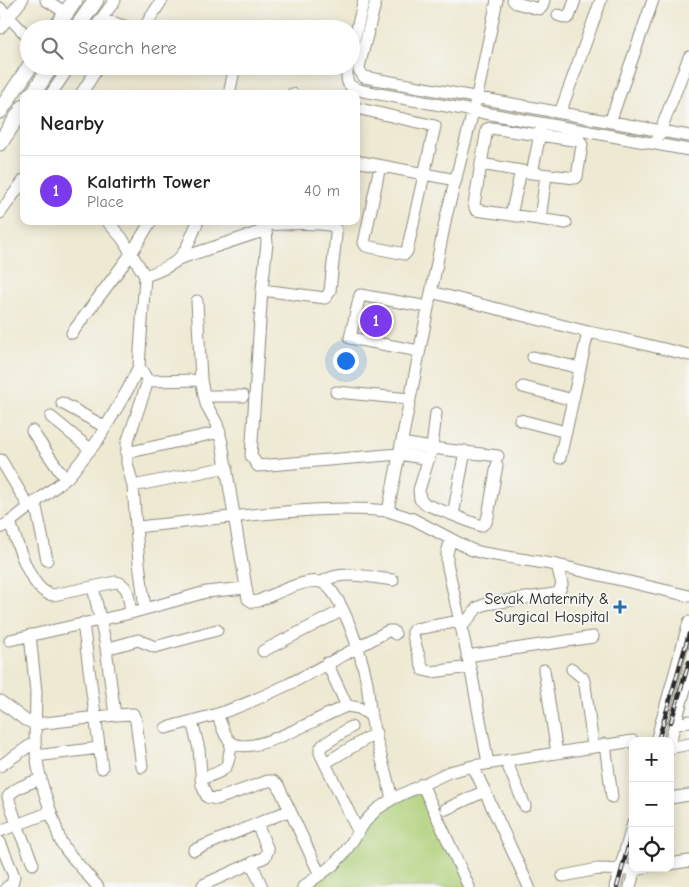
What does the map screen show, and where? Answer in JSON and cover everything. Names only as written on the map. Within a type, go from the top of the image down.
[{"type":"main road","points":[[61,20],[75,0]]},
{"type":"main road","points":[[82,20],[96,0]]},
{"type":"main road","points":[[3,102],[23,75]]},
{"type":"main road","points":[[36,90],[45,75]]},
{"type":"main road","points":[[0,143],[20,113]]},
{"type":"street","points":[[0,28],[4,12],[22,0]]},
{"type":"street","points":[[46,0],[66,13]]},
{"type":"street","points":[[104,20],[101,19],[115,0]]},
{"type":"street","points":[[149,20],[162,0]]},
{"type":"street","points":[[359,20],[364,0]]},
{"type":"street","points":[[376,0],[360,64],[360,74],[368,79],[476,96],[689,136]]},
{"type":"street","points":[[388,511],[431,292],[497,0]]},
{"type":"street","points":[[513,0],[516,3],[539,9],[542,7],[544,0]]},
{"type":"street","points":[[558,15],[569,17],[575,0]]},
{"type":"street","points":[[560,113],[601,0]]},
{"type":"street","points":[[610,122],[654,0]]},
{"type":"street","points":[[4,12],[20,29]]},
{"type":"street","points":[[656,143],[659,130],[686,70],[689,57]]},
{"type":"street","points":[[54,90],[64,75]]},
{"type":"street","points":[[84,90],[93,75]]},
{"type":"street","points":[[230,90],[233,75]]},
{"type":"street","points":[[347,75],[348,84],[352,88],[359,90]]},
{"type":"street","points":[[360,90],[472,112],[580,141],[582,145],[577,177],[575,178],[480,164]]},
{"type":"street","points":[[360,101],[363,91]]},
{"type":"street","points":[[360,108],[435,126],[408,251],[405,254],[366,246],[364,243],[380,166]]},
{"type":"street","points":[[566,223],[476,210],[474,205],[487,130],[491,128],[541,130],[656,143],[689,150]]},
{"type":"street","points":[[532,173],[541,130]]},
{"type":"street","points":[[360,162],[456,180]]},
{"type":"street","points":[[512,215],[520,170]]},
{"type":"street","points":[[540,219],[546,174]]},
{"type":"street","points":[[0,213],[20,186]]},
{"type":"street","points":[[112,225],[145,276],[139,366],[105,427],[90,449],[65,479],[5,525],[41,590],[47,594],[54,595],[116,582],[121,583],[127,590],[131,613]]},
{"type":"street","points":[[72,333],[131,254],[148,225]]},
{"type":"street","points":[[181,258],[187,249],[196,225]]},
{"type":"street","points":[[145,276],[167,268],[181,258],[264,226],[278,225]]},
{"type":"street","points":[[262,290],[325,298],[330,291],[336,235],[334,226],[328,225]]},
{"type":"street","points":[[264,226],[267,243],[251,456],[258,466],[400,449],[430,453],[465,451],[497,461],[486,522],[481,526],[425,504],[420,499],[419,490],[430,453],[436,413]]},
{"type":"street","points":[[431,292],[588,332],[689,355]]},
{"type":"street","points":[[419,350],[351,339],[357,304],[360,295],[428,307]]},
{"type":"street","points":[[197,301],[201,380],[208,409],[220,432],[248,599],[253,602],[314,581],[322,582],[332,591],[343,610],[366,681],[371,716],[392,799]]},
{"type":"street","points":[[560,458],[588,332]]},
{"type":"street","points":[[533,357],[580,368]]},
{"type":"street","points":[[139,366],[148,381]]},
{"type":"street","points":[[148,381],[201,380]]},
{"type":"street","points":[[146,608],[139,563],[133,486],[126,453],[128,435],[148,381]]},
{"type":"street","points":[[523,387],[573,400]]},
{"type":"street","points":[[336,392],[410,399]]},
{"type":"street","points":[[204,396],[243,396]]},
{"type":"street","points":[[62,403],[105,427]]},
{"type":"street","points":[[51,417],[90,449]]},
{"type":"street","points":[[520,420],[566,432]]},
{"type":"street","points":[[32,431],[65,479]]},
{"type":"street","points":[[126,453],[220,432]]},
{"type":"street","points":[[453,515],[465,451]]},
{"type":"street","points":[[1,460],[32,504],[48,560]]},
{"type":"street","points":[[133,486],[227,467]]},
{"type":"street","points":[[136,527],[235,516],[347,508],[388,511],[412,520],[472,550],[557,565],[689,596]]},
{"type":"street","points":[[451,539],[447,553],[447,563],[488,763]]},
{"type":"street","points":[[557,565],[562,584],[559,592],[486,604],[477,608],[460,624],[416,629],[413,631],[422,670],[432,672],[468,662],[593,637]]},
{"type":"street","points":[[322,582],[328,578],[341,575],[394,580]]},
{"type":"street","points":[[93,587],[101,619],[115,715]]},
{"type":"street","points":[[10,640],[131,613],[206,592],[245,588]]},
{"type":"street","points":[[263,651],[343,610]]},
{"type":"street","points":[[657,737],[689,622]]},
{"type":"street","points":[[83,623],[102,768]]},
{"type":"street","points":[[106,649],[138,640],[156,647],[217,630]]},
{"type":"street","points":[[166,728],[217,714],[262,696],[388,630],[393,631],[395,634]]},
{"type":"street","points":[[30,635],[36,692],[35,742],[40,779],[60,840],[96,887]]},
{"type":"street","points":[[328,663],[347,706]]},
{"type":"street","points":[[572,669],[583,678],[585,685],[592,746]]},
{"type":"street","points":[[544,670],[556,752]]},
{"type":"street","points":[[671,737],[689,675]]},
{"type":"street","points":[[217,714],[227,738],[231,742],[247,746],[266,743],[347,706],[359,708],[371,716]]},
{"type":"street","points":[[3,708],[36,724],[131,714],[136,717],[142,767]]},
{"type":"street","points":[[192,721],[199,749],[203,790],[208,797],[212,799],[273,781],[278,786],[320,875]]},
{"type":"street","points":[[675,725],[689,721]]},
{"type":"street","points":[[351,727],[323,745],[320,753],[358,831]]},
{"type":"street","points":[[324,763],[376,733]]},
{"type":"street","points":[[303,887],[332,865],[345,852],[358,831],[376,810],[392,799],[422,784],[449,772],[473,766],[629,741]]},
{"type":"street","points":[[0,766],[35,742]]},
{"type":"street","points":[[201,778],[224,770],[228,765],[231,742]]},
{"type":"street","points":[[606,744],[612,797]]},
{"type":"street","points":[[674,747],[689,744]]},
{"type":"street","points":[[36,756],[99,748]]},
{"type":"street","points":[[506,761],[525,806]]},
{"type":"street","points":[[473,766],[529,887]]},
{"type":"street","points":[[33,864],[17,825],[8,796],[17,789],[40,779]]},
{"type":"street","points":[[422,784],[469,887]]},
{"type":"street","points":[[446,809],[485,791]]},
{"type":"street","points":[[674,797],[689,795]]},
{"type":"street","points":[[194,850],[290,810]]},
{"type":"street","points":[[0,831],[51,812]]},
{"type":"street","points":[[203,885],[252,864],[268,854],[258,824]]},
{"type":"street","points":[[615,887],[632,827]]},
{"type":"street","points":[[0,842],[14,876],[12,884],[7,887]]},
{"type":"street","points":[[674,863],[689,861]]},
{"type":"street","points":[[252,864],[262,887]]},
{"type":"street","points":[[563,876],[598,869],[629,870]]},
{"type":"street","points":[[630,887],[637,872]]},
{"type":"green space","points":[[423,790],[470,887],[309,887],[334,870],[385,809]]},
{"type":"railway","points":[[659,737],[689,634]]},
{"type":"railway","points":[[671,722],[689,662]]},
{"type":"railway","points":[[617,887],[629,844]]},
{"type":"place","name":"Kalatirth Tower","points":[[376,321]]},
{"type":"place","name":"Sevak Maternity & Surgical Hospital","points":[[620,607]]}]
